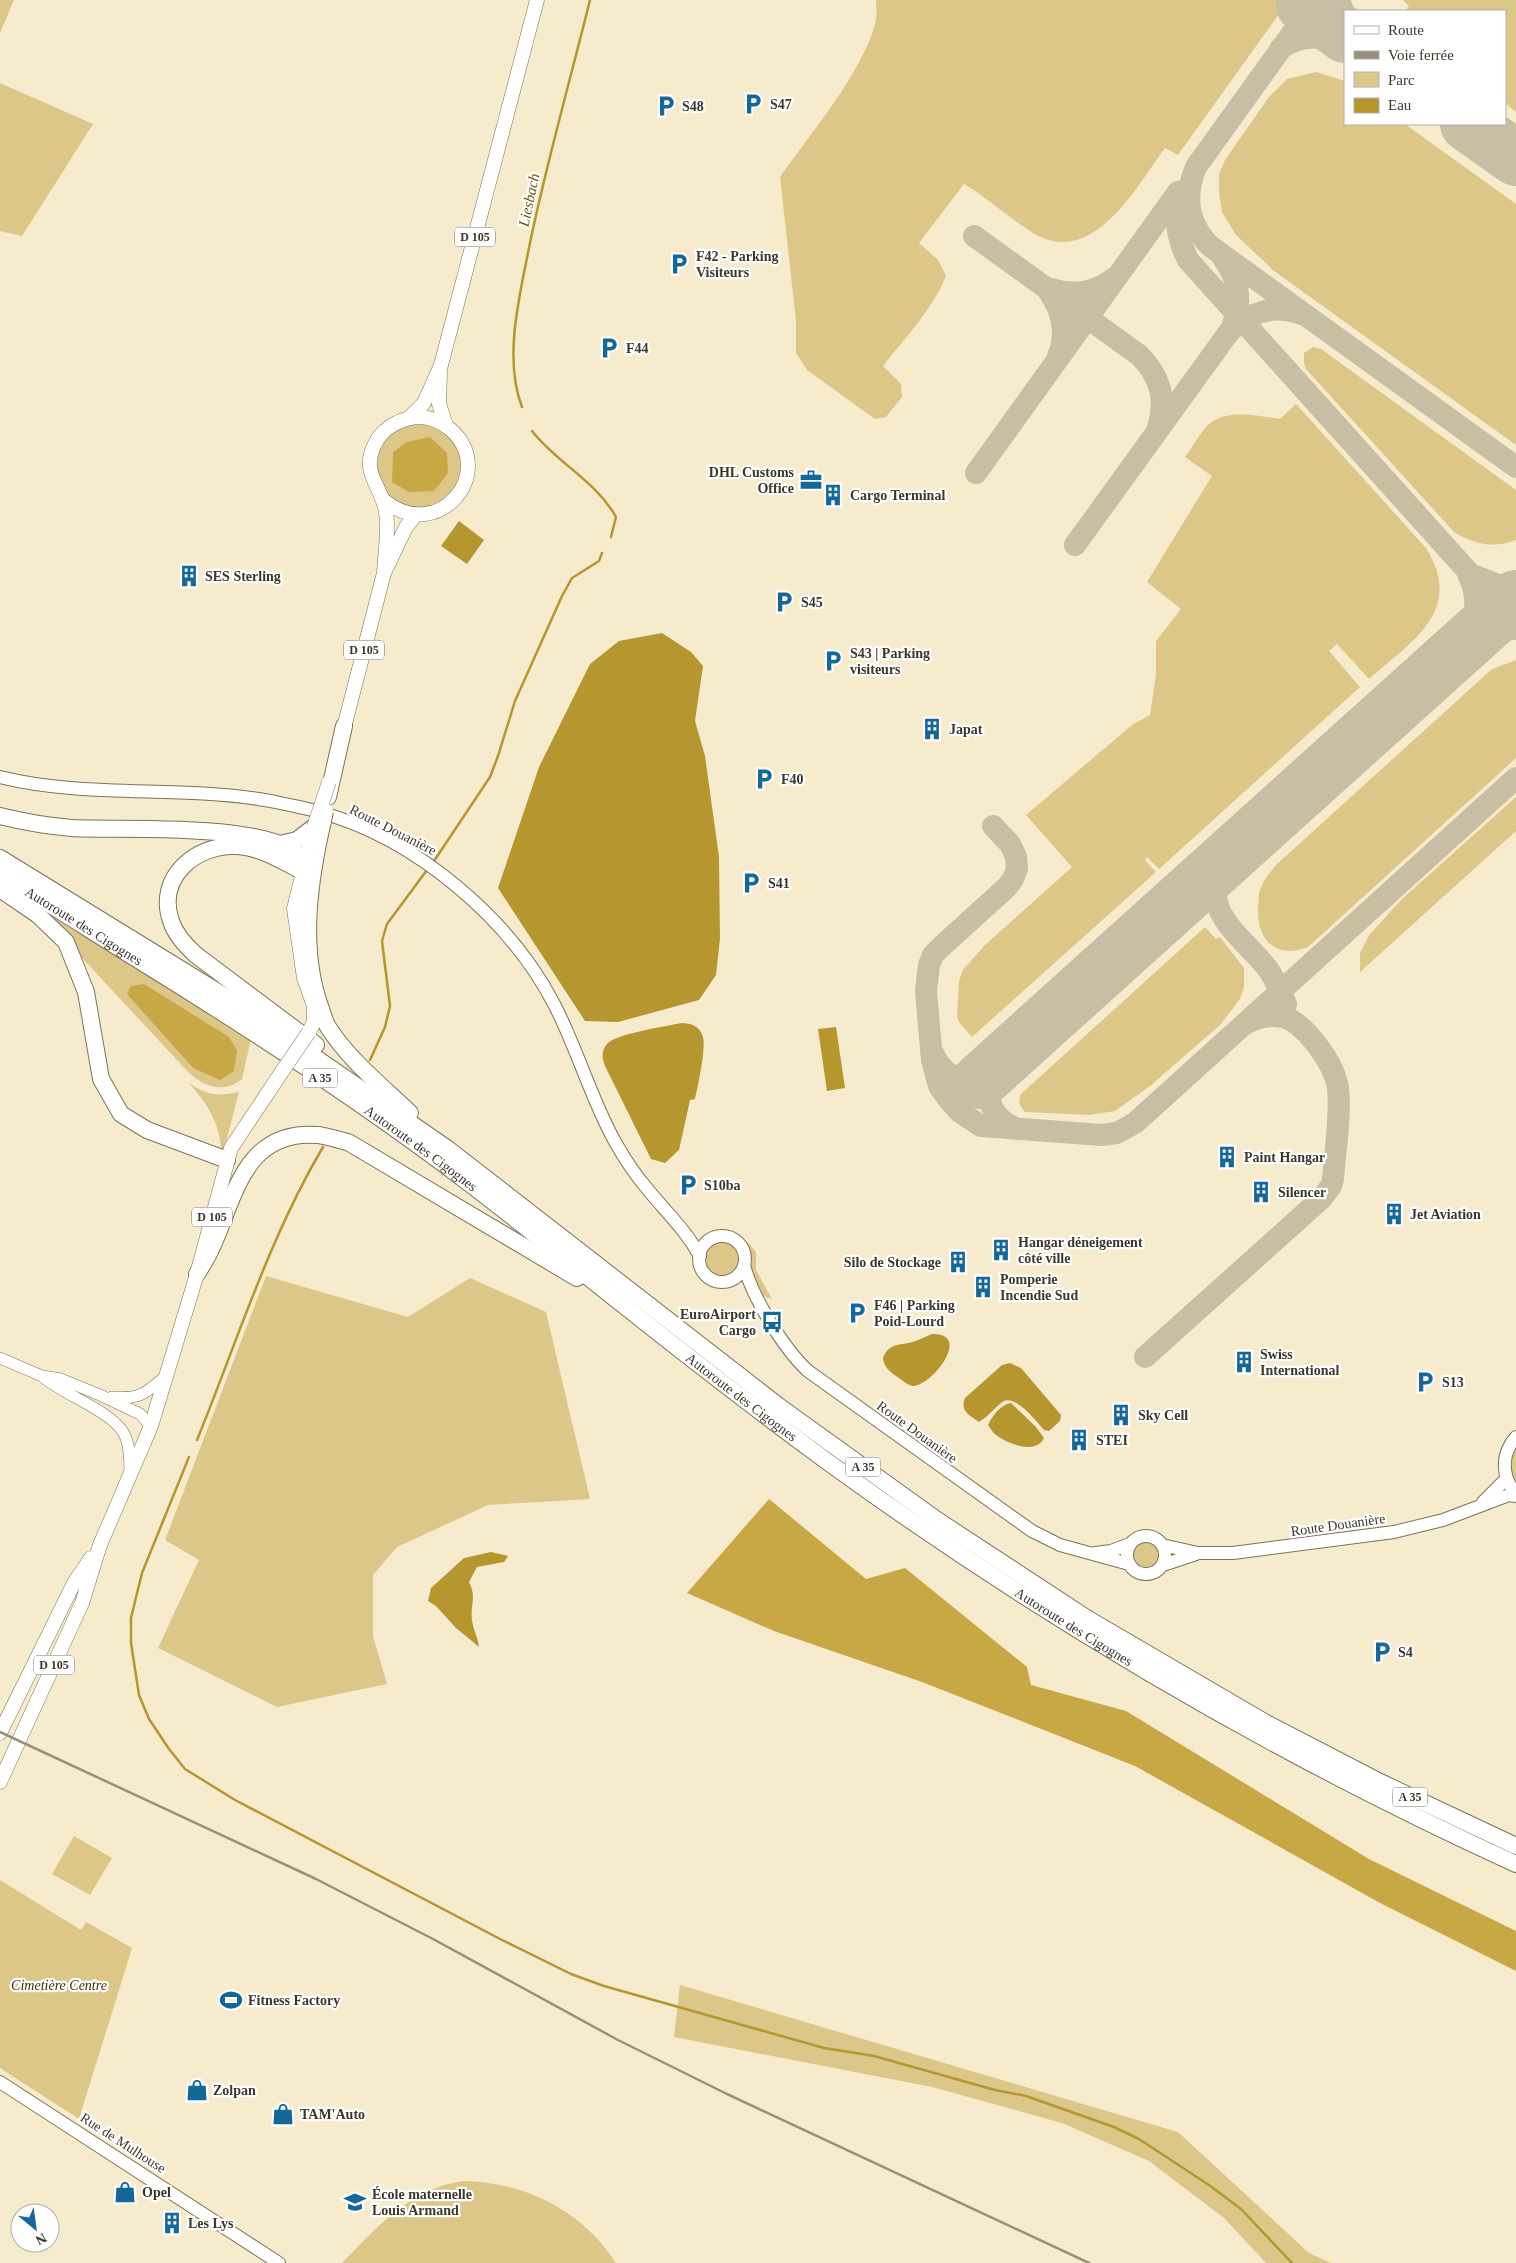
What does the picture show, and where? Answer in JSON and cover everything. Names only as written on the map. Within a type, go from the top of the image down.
[{"type":"highway","points":[[344,726],[327,804],[318,824],[310,900],[309,956],[314,991],[327,1026],[355,1061],[448,1149]]},
{"type":"highway","points":[[0,816],[38,824],[71,828],[202,830],[245,836],[280,844],[294,850],[303,866]]},
{"type":"highway","points":[[280,844],[297,840],[318,824]]},
{"type":"highway","points":[[303,866],[251,848],[225,846],[205,850],[182,866],[172,884],[169,912],[171,923],[189,948],[217,973],[286,1021],[448,1149]]},
{"type":"highway","name":"Autoroute des Cigognes","points":[[0,858],[239,1005],[448,1149],[780,1407],[937,1520],[1088,1619],[1266,1723],[1380,1782],[1516,1846]]},
{"type":"highway","name":"Autoroute des Cigognes","points":[[0,875],[232,1018],[380,1118],[533,1232],[623,1306],[829,1463],[928,1533],[1082,1633],[1258,1736],[1374,1796],[1516,1864]]},
{"type":"highway","points":[[0,889],[38,916],[66,942],[86,992],[101,1079],[121,1114],[147,1130],[229,1154]]},
{"type":"highway","points":[[197,1274],[212,1248],[239,1179],[253,1159],[263,1149],[278,1141],[299,1136],[318,1135],[348,1142],[623,1306]]},
{"type":"main road","name":"D 105","points":[[409,418],[424,403],[441,365],[537,0]]},
{"type":"main road","name":"D 105","points":[[441,365],[439,404],[446,425]]},
{"type":"main road","points":[[409,418],[428,418],[446,425],[463,444],[467,462],[465,481],[460,493],[441,510],[416,515],[392,507],[382,499],[374,484],[370,466],[372,451],[378,439],[397,422],[409,418]]},
{"type":"main road","name":"D 105","points":[[382,499],[386,513],[384,573]]},
{"type":"main road","name":"D 105","points":[[0,1782],[82,1603],[100,1545],[151,1426],[197,1274],[229,1154],[314,1022],[314,1006],[304,978],[294,909],[303,866],[318,824],[384,573],[406,527],[416,515]]},
{"type":"main road","name":"Route Douanière","points":[[0,777],[29,784],[75,790],[183,793],[258,799],[286,804],[324,813],[364,828],[408,851],[430,866],[467,894],[488,915],[540,981],[567,1029],[594,1098],[614,1140],[644,1186],[675,1219],[700,1256]]},
{"type":"main road","name":"Route Douanière","points":[[675,1219],[696,1233],[712,1238]]},
{"type":"main road","points":[[729,1282],[736,1277],[744,1265],[745,1254],[738,1242],[725,1236],[712,1238],[702,1248],[700,1256],[702,1268],[709,1278],[716,1281],[729,1282],[756,1296]]},
{"type":"main road","name":"Route Douanière","points":[[744,1265],[756,1296],[791,1353],[817,1378],[1032,1531],[1060,1545],[1129,1564]]},
{"type":"main road","points":[[1516,1436],[1504,1460],[1506,1479],[1516,1495]]},
{"type":"main road","name":"Route Douanière","points":[[1478,1507],[1506,1479]]},
{"type":"main road","name":"Route Douanière","points":[[1162,1545],[1198,1553],[1252,1551],[1406,1530],[1443,1520],[1509,1495],[1516,1495]]},
{"type":"main road","points":[[1142,1536],[1154,1537],[1162,1545],[1165,1553],[1163,1565],[1155,1572],[1143,1574],[1136,1572],[1129,1564],[1127,1555],[1130,1544],[1142,1536]]},
{"type":"main road","name":"Route Douanière","points":[[1092,1553],[1111,1551],[1130,1544]]},
{"type":"main road","name":"D 105","points":[[0,1733],[74,1583],[100,1545]]},
{"type":"main road","name":"Route Douanière","points":[[1163,1565],[1198,1553]]},
{"type":"main road","name":"Rue de Mulhouse","points":[[0,2082],[279,2263]]},
{"type":"street","points":[[0,1358],[42,1376],[61,1379],[100,1395],[140,1414],[151,1426]]},
{"type":"street","points":[[42,1376],[51,1385],[94,1408],[116,1423],[126,1436],[130,1474]]},
{"type":"street","points":[[100,1395],[128,1399],[139,1397],[148,1392],[166,1376]]},
{"type":"green space","points":[[0,0],[14,0],[0,33]]},
{"type":"green space","points":[[876,0],[1289,0],[1178,155],[1165,148],[1126,202],[1111,219],[1093,232],[1075,240],[1055,241],[1033,233],[964,184],[919,243],[938,260],[946,276],[926,312],[883,366],[901,384],[902,397],[886,417],[875,419],[807,370],[796,353],[796,321],[780,177],[835,101],[861,58],[876,19]]},
{"type":"green space","points":[[1403,0],[1516,0],[1516,112],[1506,104],[1506,10],[1406,10],[1409,6]]},
{"type":"green space","points":[[1316,72],[1344,81],[1344,125],[1406,125],[1516,204],[1516,445],[1274,271],[1236,235],[1222,212],[1219,174],[1225,160],[1269,97],[1287,79]]},
{"type":"green space","points":[[0,83],[93,124],[22,236],[0,231]]},
{"type":"green space","points":[[1313,347],[1321,349],[1516,490],[1516,540],[1492,545],[1484,544],[1469,540],[1454,532],[1306,369],[1304,353]]},
{"type":"green space","points":[[1296,404],[1426,548],[1437,570],[1440,590],[1436,607],[1428,623],[1402,651],[1369,679],[1337,644],[1329,651],[1360,687],[1159,869],[1147,857],[1145,860],[1156,872],[972,1037],[959,1022],[957,1016],[959,981],[963,970],[985,945],[1072,867],[1026,815],[1132,725],[1150,715],[1156,674],[1156,641],[1181,609],[1147,582],[1212,476],[1185,457],[1208,425],[1215,420],[1224,416],[1242,414],[1280,419]]},
{"type":"green space","points":[[419,424],[435,427],[449,436],[458,450],[461,466],[458,482],[449,496],[435,505],[419,508],[403,505],[389,496],[380,482],[377,466],[380,450],[389,436],[403,427]]},
{"type":"green space","points":[[1516,660],[1516,758],[1308,947],[1286,951],[1270,944],[1264,937],[1258,918],[1260,890],[1269,873],[1492,669]]},
{"type":"green space","points":[[1516,797],[1516,831],[1360,972],[1360,953],[1370,934],[1402,899]]},
{"type":"green space","points":[[7,887],[251,1039],[242,1079],[235,1084],[215,1087],[195,1078],[84,960]]},
{"type":"green space","points":[[1205,927],[1216,939],[1220,937],[1244,968],[1244,987],[1240,999],[1220,1025],[1150,1086],[1115,1111],[1089,1115],[1025,1112],[1020,1104],[1021,1094]]},
{"type":"green space","points":[[188,1082],[200,1090],[212,1094],[239,1092],[222,1157],[219,1134],[212,1116],[202,1099]]},
{"type":"green space","points":[[747,1241],[756,1252],[756,1270],[772,1299],[761,1295],[750,1267]]},
{"type":"green space","points":[[722,1243],[734,1247],[738,1259],[734,1271],[722,1275],[710,1271],[706,1259],[710,1247]]},
{"type":"green space","points":[[266,1276],[408,1317],[470,1278],[546,1312],[590,1499],[488,1505],[397,1547],[373,1575],[373,1636],[387,1684],[277,1707],[158,1648],[199,1560],[165,1540]]},
{"type":"green space","points":[[1516,1448],[1516,1484],[1511,1466]]},
{"type":"green space","points":[[1146,1541],[1155,1545],[1159,1554],[1155,1563],[1146,1567],[1137,1563],[1133,1554],[1137,1545]]},
{"type":"green space","points":[[74,1836],[112,1858],[90,1895],[52,1874]]},
{"type":"green space","name":"Cimetière Centre","points":[[0,1880],[81,1930],[86,1922],[132,1948],[79,2119],[0,2068]]},
{"type":"green space","points":[[680,1985],[1178,2132],[1309,2253],[1331,2263],[1266,2263],[1224,2218],[1149,2161],[1062,2123],[932,2087],[674,2037]]},
{"type":"green space","points":[[464,2181],[509,2187],[550,2203],[569,2214],[587,2228],[616,2263],[342,2263],[382,2223],[412,2200],[428,2191]]},
{"type":"shaded area","points":[[430,437],[447,453],[448,473],[434,491],[409,492],[392,482],[393,452],[407,442]]},
{"type":"shaded area","points":[[144,984],[229,1037],[237,1051],[234,1071],[220,1080],[193,1068],[127,994],[131,986]]},
{"type":"shaded area","points":[[769,1499],[866,1579],[905,1568],[1027,1667],[1031,1685],[1126,1711],[1369,1859],[1516,1931],[1516,1971],[1380,1903],[1135,1766],[922,1682],[774,1631],[687,1593]]},
{"type":"water","points":[[459,521],[484,540],[467,564],[441,546]]},
{"type":"water","points":[[662,633],[691,652],[703,666],[695,721],[705,756],[719,857],[720,939],[716,975],[699,1000],[618,1022],[585,1021],[498,888],[539,767],[590,664],[619,641]]},
{"type":"water","points":[[682,1023],[695,1026],[702,1033],[704,1043],[703,1058],[695,1099],[690,1100],[679,1150],[665,1163],[651,1159],[605,1066],[603,1052],[607,1044],[620,1037]]},
{"type":"water","points":[[836,1027],[845,1088],[827,1091],[818,1029]]},
{"type":"water","points":[[932,1334],[944,1336],[949,1342],[949,1350],[945,1360],[938,1369],[921,1384],[913,1386],[904,1382],[884,1364],[883,1358],[890,1348]]},
{"type":"water","points":[[1010,1363],[1021,1368],[1061,1415],[1060,1421],[1049,1431],[1044,1430],[1020,1405],[1009,1400],[1001,1403],[979,1422],[969,1415],[965,1409],[965,1398],[1002,1365]]},
{"type":"water","points":[[1011,1403],[1036,1427],[1044,1438],[1040,1443],[1035,1446],[1021,1446],[1001,1438],[992,1431],[988,1425],[992,1418],[1000,1408]]},
{"type":"water","points":[[491,1552],[508,1556],[504,1562],[477,1567],[469,1582],[473,1592],[473,1624],[479,1647],[456,1628],[436,1606],[428,1601],[431,1588],[464,1558]]},
{"type":"waterway","name":"Liesbach","points":[[522,407],[516,388],[514,368],[515,326],[518,304],[544,182],[590,0]]},
{"type":"waterway","points":[[532,431],[608,504],[616,517],[611,537]]},
{"type":"waterway","points":[[432,864],[490,777],[515,701],[562,596],[572,578],[599,561],[602,553]]},
{"type":"waterway","points":[[370,1060],[385,1027],[390,1006],[382,941],[387,924],[427,870]]},
{"type":"waterway","points":[[197,1440],[270,1254],[286,1217],[323,1147]]},
{"type":"waterway","points":[[189,1457],[142,1573],[131,1618],[131,1643],[139,1695],[149,1719],[185,1769],[235,1800],[502,1940],[571,1974],[604,1986],[824,2048],[874,2056],[995,2090],[1026,2096],[1114,2127],[1139,2139],[1209,2185],[1241,2209],[1292,2263]]},
{"type":"taxiway","points":[[1316,0],[1196,167],[1192,178],[1189,199],[1192,219],[1196,228],[1210,246],[1516,467]]},
{"type":"taxiway","points":[[1339,0],[1344,13]]},
{"type":"taxiway","points":[[1280,49],[1295,41],[1311,38],[1344,43]]},
{"type":"taxiway","points":[[1182,191],[1177,209],[1177,226],[1188,260],[1494,600],[1516,619]]},
{"type":"taxiway","points":[[976,473],[1178,192]]},
{"type":"taxiway","points":[[974,236],[1139,355],[1152,371],[1160,388],[1162,407],[1158,427]]},
{"type":"taxiway","points":[[1223,258],[1232,274],[1237,290],[1238,306],[1233,324]]},
{"type":"taxiway","points":[[1051,289],[1076,293],[1084,292],[1100,287],[1114,278]]},
{"type":"taxiway","points":[[1049,292],[1054,299],[1062,322],[1063,339],[1058,356]]},
{"type":"taxiway","points":[[1075,545],[1229,332],[1245,319],[1262,312],[1281,310],[1301,314]]},
{"type":"taxiway","points":[[1457,651],[1468,633],[1474,614],[1475,594],[1468,574]]},
{"type":"taxiway","points":[[1475,576],[1498,585],[1516,585]]},
{"type":"taxiway","points":[[1462,646],[1493,630],[1516,629]]},
{"type":"taxiway","points":[[993,826],[1010,844],[1016,857],[1017,869],[1013,879],[1007,887],[933,955],[929,965],[926,991],[932,1060],[939,1086],[960,1112],[981,1126],[1102,1135],[1117,1133],[1135,1123],[1516,778]]},
{"type":"taxiway","points":[[1227,859],[1218,876],[1216,892],[1218,906],[1234,932],[1268,969],[1286,1004]]},
{"type":"taxiway","points":[[1145,1357],[1322,1198],[1331,1186],[1339,1109],[1336,1079],[1327,1060],[1314,1041],[1299,1025],[1291,1020],[1269,1016],[1247,1023]]},
{"type":"taxiway","points":[[933,1053],[943,1068],[954,1076],[966,1078],[979,1074],[1004,1059],[1026,1040]]},
{"type":"taxiway","points":[[1002,1063],[990,1081],[990,1100],[993,1110],[999,1118],[1018,1129]]},
{"type":"runway","points":[[1304,5],[1344,34]]},
{"type":"runway","points":[[1469,125],[1516,158]]},
{"type":"runway","points":[[980,1081],[1516,598]]},
{"type":"railway","points":[[0,1732],[316,1879],[433,1939],[618,2040],[727,2094],[1089,2263]]},
{"type":"place","name":"S47","points":[[753,104]]},
{"type":"place","name":"S48","points":[[666,106]]},
{"type":"place","name":"F42 - Parking Visiteurs","points":[[679,264]]},
{"type":"place","name":"F44","points":[[609,348]]},
{"type":"place","name":"DHL Customs Office","points":[[811,480]]},
{"type":"place","name":"Cargo Terminal","points":[[833,495]]},
{"type":"place","name":"SES Sterling","points":[[189,576]]},
{"type":"place","name":"S45","points":[[784,602]]},
{"type":"place","name":"S43 | Parking visiteurs","points":[[833,661]]},
{"type":"place","name":"Japat","points":[[932,729]]},
{"type":"place","name":"F40","points":[[764,779]]},
{"type":"place","name":"S41","points":[[751,883]]},
{"type":"place","name":"Paint Hangar","points":[[1227,1157]]},
{"type":"place","name":"S10ba","points":[[688,1185]]},
{"type":"place","name":"Silencer","points":[[1261,1192]]},
{"type":"place","name":"Jet Aviation","points":[[1394,1214]]},
{"type":"place","name":"Hangar déneigement côté ville","points":[[1001,1250]]},
{"type":"place","name":"Silo de Stockage","points":[[958,1262]]},
{"type":"place","name":"Pomperie Incendie Sud","points":[[983,1287]]},
{"type":"place","name":"F46 | Parking Poid-Lourd","points":[[857,1313]]},
{"type":"place","name":"EuroAirport Cargo","points":[[772,1322]]},
{"type":"place","name":"Swiss International","points":[[1244,1362]]},
{"type":"place","name":"S13","points":[[1425,1382]]},
{"type":"place","name":"Sky Cell","points":[[1121,1415]]},
{"type":"place","name":"STEI","points":[[1079,1440]]},
{"type":"place","name":"S4","points":[[1382,1652]]},
{"type":"place","name":"Fitness Factory","points":[[231,2000]]},
{"type":"place","name":"Zolpan","points":[[197,2090]]},
{"type":"place","name":"TAM'Auto","points":[[283,2114]]},
{"type":"place","name":"Opel","points":[[125,2192]]},
{"type":"place","name":"École maternelle Louis Armand","points":[[355,2202]]},
{"type":"place","name":"Les Lys","points":[[172,2223]]}]
